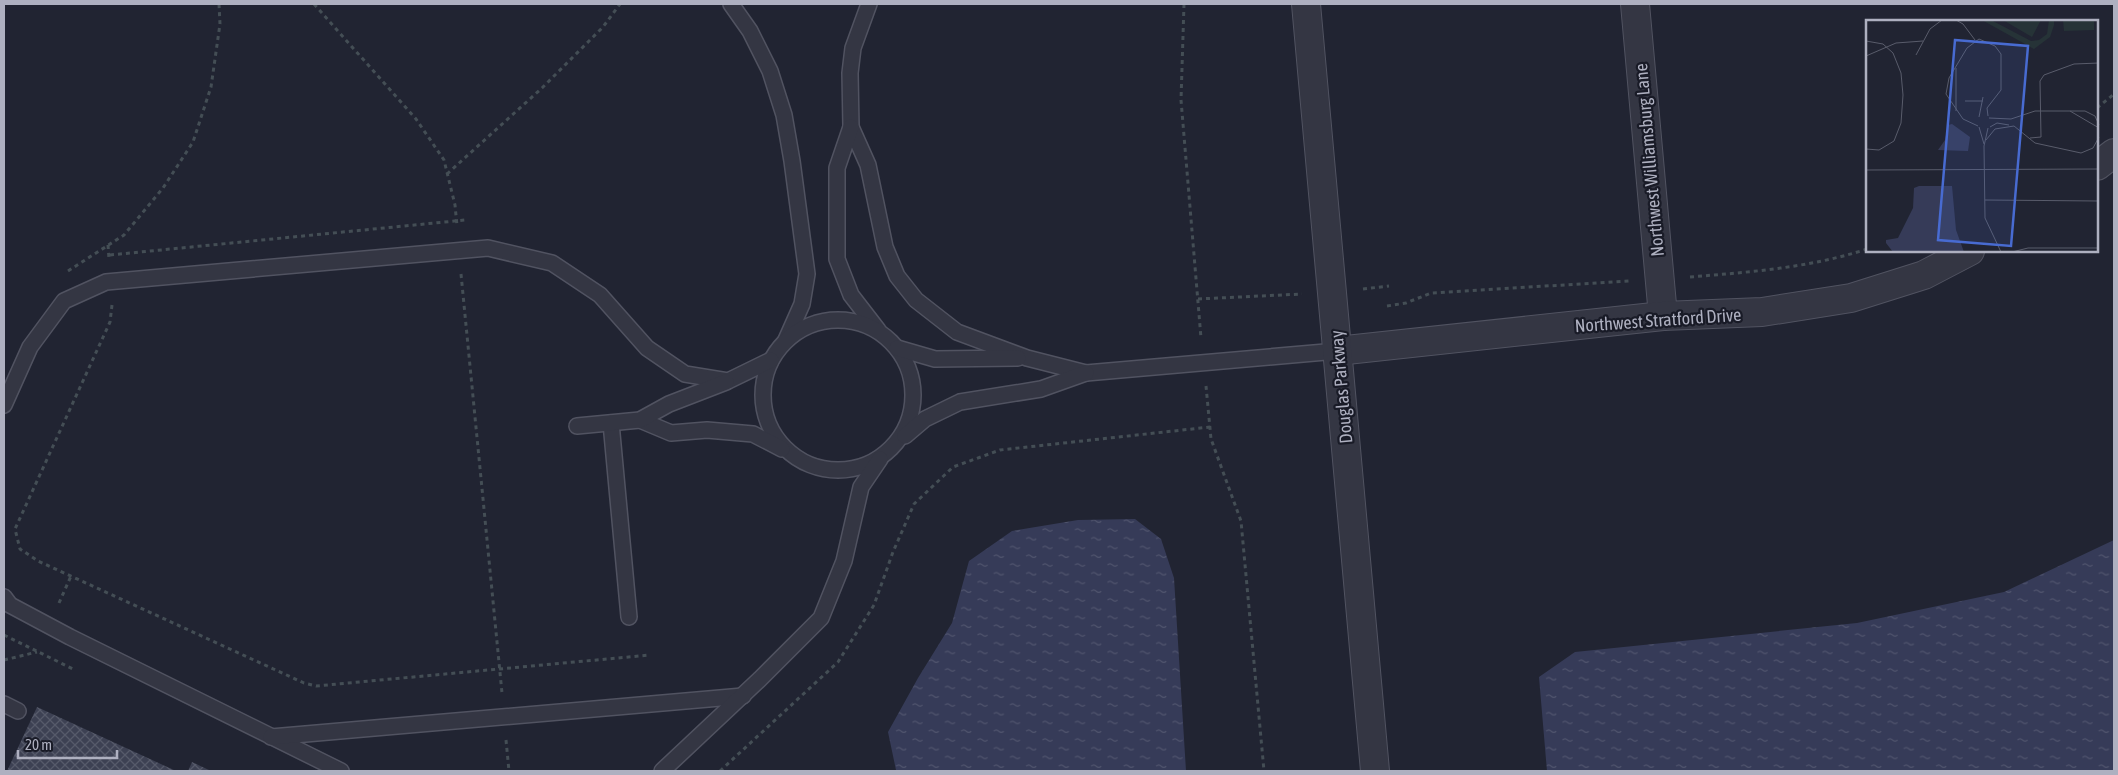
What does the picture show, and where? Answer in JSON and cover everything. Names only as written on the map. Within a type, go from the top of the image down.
[{"type":"street","name":"Douglas Parkway","points":[[1306,4],[1375,771]]},
{"type":"street","name":"Northwest Williamsburg Lane","points":[[1635,4],[1663,316]]},
{"type":"street","points":[[2098,165],[2114,153]]},
{"type":"street","name":"Northwest Stratford Drive","points":[[1338,351],[1663,316],[1762,312],[1851,298],[1924,275],[1968,252]]},
{"type":"lane","points":[[730,4],[750,31],[770,71],[784,115],[791,151],[807,274],[802,304],[786,340],[771,360],[764,384],[764,409],[772,432],[788,452]]},
{"type":"lane","points":[[869,4],[853,48],[850,73],[851,127],[837,168],[838,259],[851,295],[879,332],[898,348],[909,370],[914,395],[910,420],[898,442]]},
{"type":"lane","points":[[851,127],[868,165],[885,248],[897,276],[916,300],[957,332],[1027,358],[1086,373]]},
{"type":"lane","points":[[4,406],[30,346],[64,301],[110,282],[488,248],[552,263],[600,295],[647,348],[685,374],[728,381]]},
{"type":"lane","points":[[786,340],[807,326],[831,320],[856,322],[879,332]]},
{"type":"lane","points":[[898,348],[935,359],[1027,358]]},
{"type":"lane","points":[[662,771],[743,696],[821,618],[844,561],[861,487],[880,458],[925,419],[960,402],[1041,389],[1086,373],[1338,351]]},
{"type":"lane","points":[[577,426],[640,420],[669,404],[728,381],[771,360]]},
{"type":"lane","points":[[640,420],[671,433],[707,430],[753,434],[788,452],[808,465],[832,471],[857,469],[880,458]]},
{"type":"lane","points":[[611,423],[629,617]]},
{"type":"lane","points":[[4,597],[10,605],[70,637],[341,771]]},
{"type":"lane","points":[[271,737],[743,696]]},
{"type":"lane","points":[[4,704],[18,711]]},
{"type":"path","points":[[64,274],[124,236],[163,188],[193,142],[211,87],[220,24],[219,4]]},
{"type":"path","points":[[314,4],[416,118],[444,160],[455,205],[509,771]]},
{"type":"path","points":[[447,174],[556,74],[603,27],[620,4]]},
{"type":"path","points":[[2098,107],[2114,94]]},
{"type":"path","points":[[108,255],[465,220]]},
{"type":"path","points":[[108,246],[112,308],[110,322],[15,529],[20,548],[38,561],[304,683],[316,686],[650,655]]},
{"type":"path","points":[[1198,300],[1291,295],[1389,286]]},
{"type":"path","points":[[720,771],[838,662],[874,605],[893,552],[914,504],[953,466],[1000,450],[1210,427]]},
{"type":"path","points":[[4,660],[38,652]]},
{"type":"water","points":[[1135,519],[1161,539],[1174,578],[1186,771],[896,770],[888,732],[952,623],[969,561],[1012,531],[1078,520]]},
{"type":"water","points":[[2114,540],[2114,771],[1547,771],[1539,677],[1575,652],[1857,623],[2004,592]]},
{"type":"building","points":[[37,707],[176,771],[7,771]]},
{"type":"building","points":[[192,762],[211,771],[188,771]]}]
